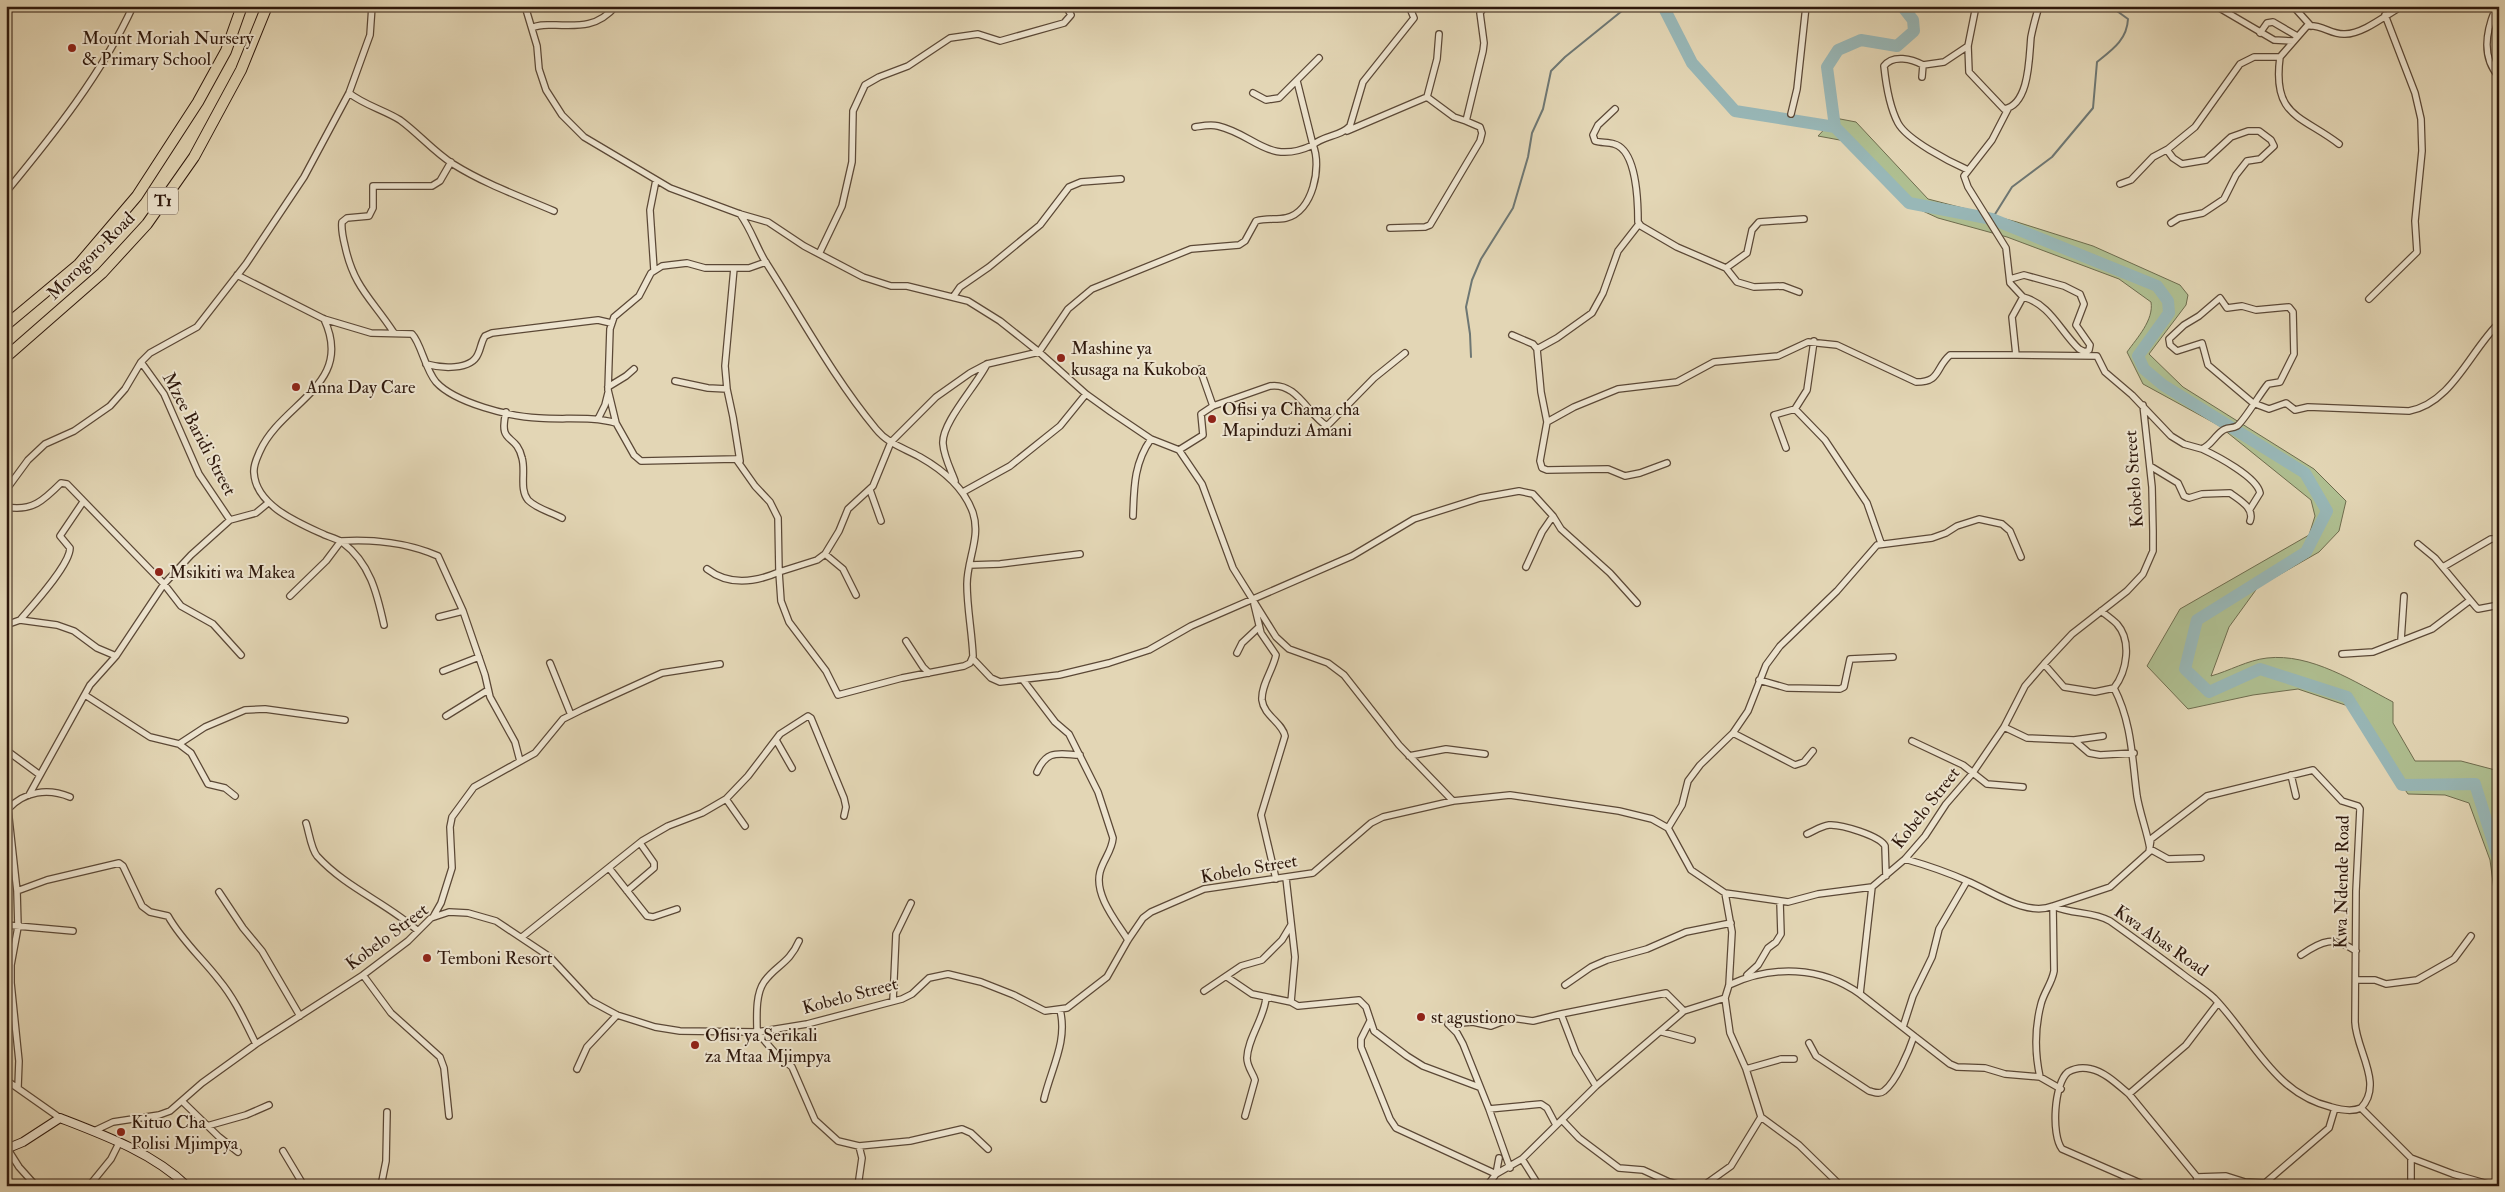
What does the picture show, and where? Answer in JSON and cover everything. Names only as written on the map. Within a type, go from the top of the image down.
[{"type":"highway","name":"Morogoro Road","points":[[6,325],[79,264],[137,196],[198,102],[226,51],[242,6]]},
{"type":"highway","name":"Morogoro Road","points":[[6,357],[102,273],[147,224],[194,157],[241,70],[267,6]]},
{"type":"street","points":[[6,192],[53,135],[123,29],[133,6]]},
{"type":"street","points":[[6,490],[28,460],[45,444],[74,431],[110,406],[125,389],[141,362],[157,348],[180,338],[197,327],[252,257],[304,178],[350,93],[370,35],[372,6]]},
{"type":"street","points":[[525,6],[538,46],[539,69],[546,90],[566,120],[584,136],[656,180],[740,214],[768,222],[819,254],[859,275],[877,282],[968,301],[982,309],[1039,352],[1086,394],[1151,439],[1179,450],[1202,484],[1233,568],[1276,638],[1289,649],[1328,663],[1344,675],[1387,731],[1454,801]]},
{"type":"street","points":[[532,28],[540,25],[592,24],[603,19],[616,6]]},
{"type":"street","points":[[819,254],[842,206],[852,162],[853,111],[865,85],[879,77],[908,66],[950,38],[978,34],[1000,41],[1064,23],[1071,15],[1066,6]]},
{"type":"street","points":[[1345,131],[1350,126],[1356,102],[1367,76],[1414,18],[1409,6]]},
{"type":"street","points":[[1466,121],[1484,43],[1480,13],[1485,6]]},
{"type":"street","points":[[1791,114],[1797,89],[1806,6]]},
{"type":"street","points":[[1976,6],[1968,46],[1969,72],[1999,106],[2008,108]]},
{"type":"street","points":[[2010,279],[2024,275],[2064,286],[2080,294],[2084,304],[2076,325],[2090,345],[2089,350],[2085,352],[2078,349],[2042,306],[2033,300],[2023,297],[2010,279],[2006,248],[1968,188],[1964,176],[1996,133],[2008,108],[2027,82],[2032,32],[2039,6]]},
{"type":"street","points":[[2216,6],[2278,42],[2295,39]]},
{"type":"street","points":[[2293,6],[2311,26],[2345,34],[2364,29],[2402,6]]},
{"type":"street","points":[[2495,9],[2487,31],[2487,47],[2491,65],[2499,77]]},
{"type":"street","points":[[2368,299],[2417,252],[2414,221],[2422,151],[2422,118],[2415,93],[2385,15]]},
{"type":"street","points":[[2260,33],[2267,24],[2274,22],[2295,39]]},
{"type":"street","points":[[2311,26],[2303,30],[2280,57],[2277,75],[2279,90],[2287,106],[2303,123],[2339,144]]},
{"type":"street","points":[[1428,97],[1437,59],[1439,34]]},
{"type":"street","points":[[1968,46],[1944,62],[1923,65],[1912,60],[1896,59],[1887,62],[1884,66],[1889,95],[1898,122],[1902,128],[1929,149],[1968,170]]},
{"type":"street","points":[[2120,184],[2131,180],[2153,157],[2166,150],[2195,127],[2240,64],[2254,57],[2280,57]]},
{"type":"street","points":[[1253,93],[1266,100],[1276,100],[1319,58]]},
{"type":"street","points":[[1922,77],[1923,65]]},
{"type":"street","points":[[707,569],[719,576],[743,581],[765,578],[816,560],[825,554],[839,531],[848,509],[870,490],[891,442],[936,397],[970,373],[987,364],[1039,352],[1068,309],[1092,289],[1192,248],[1239,245],[1245,241],[1256,221],[1286,218],[1297,212],[1303,207],[1316,177],[1317,156],[1297,81]]},
{"type":"street","points":[[350,93],[357,99],[381,109],[400,121],[451,162],[488,185],[554,211]]},
{"type":"street","points":[[1195,127],[1219,126],[1266,150],[1298,152],[1313,145],[1320,138],[1345,131],[1428,97]]},
{"type":"street","points":[[1390,228],[1425,227],[1430,225],[1480,141],[1482,133],[1480,127],[1454,117],[1428,97]]},
{"type":"street","points":[[1537,349],[1578,324],[1592,313],[1603,293],[1618,251],[1639,224],[1634,171],[1626,153],[1615,144],[1595,141],[1593,135],[1598,125],[1615,108]]},
{"type":"street","points":[[2166,150],[2182,164],[2206,160],[2231,137],[2248,131],[2259,131],[2271,140],[2274,146],[2260,159],[2246,161],[2236,175],[2224,199],[2203,213],[2179,218],[2171,223]]},
{"type":"street","points":[[394,333],[379,311],[365,296],[355,279],[347,256],[342,222],[347,218],[369,216],[373,208],[373,186],[432,186],[440,181],[451,162]]},
{"type":"street","points":[[654,270],[650,210],[656,180]]},
{"type":"street","points":[[953,297],[960,287],[989,267],[1040,225],[1069,187],[1081,182],[1121,180]]},
{"type":"street","points":[[740,214],[751,229],[766,262],[849,395],[876,430],[891,442],[920,457],[955,482],[963,492],[973,512],[976,526],[967,584],[972,660],[994,681],[1023,680],[1066,673],[1109,663],[1142,652],[1191,626],[1253,601],[1352,556],[1414,519],[1480,498],[1519,491],[1533,494],[1561,528],[1610,573],[1636,603]]},
{"type":"street","points":[[1726,268],[1747,253],[1752,230],[1759,222],[1804,219]]},
{"type":"street","points":[[1639,224],[1677,247],[1726,268],[1737,282],[1746,285],[1777,286],[1799,292]]},
{"type":"street","points":[[598,419],[605,405],[608,388],[608,343],[611,323],[618,312],[639,296],[654,270],[662,266],[687,263],[706,268],[752,268],[766,262]]},
{"type":"street","points":[[734,268],[725,366],[727,389],[740,463],[752,482],[773,506],[778,518],[781,601],[789,622],[826,671],[838,695],[964,666],[972,660]]},
{"type":"street","points":[[236,275],[324,319],[371,333],[412,334],[435,381],[453,395],[470,403],[538,418],[598,419],[616,423]]},
{"type":"street","points":[[2016,355],[2012,317],[2023,297]]},
{"type":"street","points":[[2202,449],[2210,445],[2223,429],[2237,426],[2253,403],[2268,384],[2280,382],[2294,354],[2294,312],[2289,308],[2256,310],[2242,306],[2227,308],[2220,298],[2199,316],[2184,325],[2169,340],[2170,345],[2176,351],[2202,343],[2208,365],[2253,403],[2269,409],[2286,403],[2294,410],[2308,407],[2409,411],[2420,409],[2441,395],[2499,323]]},
{"type":"street","points":[[324,319],[329,330],[332,352],[328,370],[309,395],[267,438],[255,462],[256,485],[268,503],[305,525],[341,541],[378,541],[436,555],[442,562],[463,611],[490,697],[515,742],[520,761]]},
{"type":"street","points":[[426,364],[448,368],[468,363],[478,355],[483,338],[492,333],[598,320],[611,323]]},
{"type":"street","points":[[1512,335],[1533,344],[1537,349],[1540,392],[1547,422],[1540,461],[1542,468],[1547,470],[1608,469],[1625,476],[1667,464]]},
{"type":"street","points":[[1547,422],[1574,407],[1618,389],[1677,382],[1714,362],[1778,356],[1800,345],[1814,341],[1837,345],[1857,353],[1916,382],[1927,382],[1934,378],[1950,355],[2097,356],[2105,372],[2143,405],[2171,436],[2184,444],[2202,449],[2236,468],[2256,483],[2260,493],[2250,509]]},
{"type":"street","points":[[1786,448],[1774,415],[1795,410],[1807,390],[1814,341]]},
{"type":"street","points":[[1179,450],[1203,435],[1201,414],[1213,406],[1270,386],[1280,386],[1300,398],[1327,426],[1374,378],[1406,353]]},
{"type":"street","name":"Mzee Baridi Street","points":[[141,362],[164,394],[198,474],[230,520]]},
{"type":"street","points":[[955,482],[945,453],[943,438],[952,416],[979,380],[987,364]]},
{"type":"street","points":[[608,388],[634,369]]},
{"type":"street","points":[[1200,369],[1213,406]]},
{"type":"street","points":[[675,381],[708,388],[727,389]]},
{"type":"street","points":[[608,388],[616,423],[634,455],[641,461],[730,459],[740,463]]},
{"type":"street","points":[[963,492],[1010,466],[1060,426],[1086,394]]},
{"type":"street","name":"Kobelo Street","points":[[94,1131],[113,1122],[159,1115],[183,1102],[202,1083],[256,1044],[363,975],[418,931],[431,918],[449,912],[476,914],[496,921],[550,957],[591,1001],[618,1015],[655,1027],[680,1031],[757,1032],[808,1024],[893,1001],[912,994],[929,978],[948,974],[981,982],[1014,995],[1045,1011],[1067,1008],[1107,977],[1143,918],[1164,905],[1204,890],[1309,874],[1321,868],[1371,823],[1383,817],[1454,801],[1510,795],[1639,814],[1668,828],[1691,870],[1725,893],[1780,902],[1872,887],[1905,859],[1925,836],[1946,804],[1972,774],[2004,726],[2025,686],[2072,634],[2138,580],[2151,557],[2153,531],[2150,466],[2143,405]]},
{"type":"street","points":[[1795,410],[1825,440],[1867,502],[1881,543]]},
{"type":"street","points":[[506,412],[504,436],[519,448],[523,460],[524,491],[527,499],[540,508],[562,518]]},
{"type":"street","points":[[1133,516],[1137,464],[1141,452],[1151,439]]},
{"type":"street","points":[[2150,466],[2178,483],[2184,496],[2189,498],[2196,495],[2227,492],[2250,509],[2252,517],[2250,522]]},
{"type":"street","points":[[6,507],[18,509],[36,506],[62,483],[67,484],[164,584],[181,606],[213,624],[241,655]]},
{"type":"street","points":[[870,490],[881,521]]},
{"type":"street","points":[[20,620],[57,574],[70,553],[70,548],[60,536],[83,502]]},
{"type":"street","points":[[29,795],[90,685],[116,656],[164,584],[191,555],[230,520],[256,513],[268,503]]},
{"type":"street","points":[[1526,567],[1542,532],[1553,516]]},
{"type":"street","points":[[1668,828],[1680,810],[1688,780],[1700,764],[1733,733],[1748,711],[1766,664],[1780,646],[1837,591],[1881,543],[1915,542],[1932,538],[1946,533],[1957,526],[1979,519],[2002,524],[2010,531],[2021,557]]},
{"type":"street","points":[[2443,567],[2491,539],[2499,540]]},
{"type":"street","points":[[290,596],[326,561],[341,541]]},
{"type":"street","points":[[341,541],[371,577],[376,586],[384,625]]},
{"type":"street","points":[[2418,544],[2443,567],[2469,601],[2478,609],[2499,605]]},
{"type":"street","points":[[825,554],[843,569],[856,595]]},
{"type":"street","points":[[970,565],[1000,564],[1080,554]]},
{"type":"street","points":[[2402,640],[2404,596]]},
{"type":"street","points":[[1253,601],[1259,627],[1276,655],[1263,692],[1262,702],[1271,718],[1281,726],[1285,736],[1260,815],[1276,879]]},
{"type":"street","points":[[2342,654],[2373,652],[2439,625],[2469,601]]},
{"type":"street","points":[[439,617],[463,611]]},
{"type":"street","points":[[2101,611],[2118,624],[2124,642],[2124,669],[2114,688]]},
{"type":"street","points":[[6,625],[20,620],[68,628],[97,648],[116,656]]},
{"type":"street","points":[[1237,653],[1242,643],[1259,627]]},
{"type":"street","points":[[906,641],[929,673]]},
{"type":"street","points":[[443,671],[479,657]]},
{"type":"street","points":[[1760,680],[1787,688],[1807,690],[1840,689],[1844,687],[1850,659],[1893,657]]},
{"type":"street","points":[[550,663],[571,715]]},
{"type":"street","points":[[431,918],[441,903],[452,868],[450,827],[452,817],[474,787],[535,752],[560,722],[571,715],[656,675],[669,671],[720,664]]},
{"type":"street","points":[[2044,664],[2064,687],[2095,692],[2114,688]]},
{"type":"street","points":[[1023,680],[1055,722],[1069,734],[1098,792],[1112,838],[1112,846],[1100,872],[1099,888],[1128,940]]},
{"type":"street","points":[[2114,688],[2123,708],[2134,753],[2139,806],[2150,849],[2168,859],[2200,858]]},
{"type":"street","points":[[446,716],[488,690]]},
{"type":"street","points":[[85,696],[150,737],[179,744],[191,753],[208,784],[225,788],[235,796]]},
{"type":"street","points":[[179,744],[205,727],[244,710],[265,709],[345,720]]},
{"type":"street","points":[[522,937],[640,843],[668,826],[702,813],[726,799],[748,776],[776,740],[790,727],[810,716],[844,798],[846,807],[844,816]]},
{"type":"street","points":[[2004,726],[2027,738],[2074,740],[2103,736]]},
{"type":"street","points":[[1733,733],[1795,765],[1804,762],[1813,752]]},
{"type":"street","points":[[776,740],[792,768]]},
{"type":"street","points":[[2074,740],[2090,753],[2134,753]]},
{"type":"street","points":[[1912,741],[1963,765],[1987,784],[2023,787]]},
{"type":"street","points":[[1409,756],[1446,749],[1485,754]]},
{"type":"street","points":[[6,750],[40,775]]},
{"type":"street","points":[[1037,772],[1043,760],[1049,755],[1080,755]]},
{"type":"street","name":"Kwa Ndende Road","points":[[2053,906],[2110,887],[2147,855],[2151,839],[2207,796],[2313,770],[2342,801],[2358,806],[2360,809],[2356,866],[2356,1031],[2371,1083],[2369,1096],[2361,1108]]},
{"type":"street","points":[[2291,775],[2296,796]]},
{"type":"street","points":[[18,1087],[19,1061],[11,966],[18,927],[18,891],[7,809],[29,795],[48,790],[70,797]]},
{"type":"street","points":[[726,799],[745,826]]},
{"type":"street","points":[[306,823],[316,856],[354,888],[388,908],[418,931]]},
{"type":"street","points":[[1807,834],[1823,826],[1832,825],[1878,838],[1885,846],[1886,876]]},
{"type":"street","points":[[627,891],[654,868],[654,864],[640,843]]},
{"type":"street","name":"Kwa Abas Road","points":[[1905,859],[1967,881],[2019,905],[2044,910],[2053,906],[2072,914],[2100,916],[2110,921],[2208,993],[2242,1030],[2263,1061],[2281,1081],[2311,1100],[2335,1108],[2352,1110],[2361,1108]]},
{"type":"street","points":[[18,891],[55,878],[119,863],[123,866],[142,906],[150,912],[168,916],[179,934],[220,980],[236,1005],[256,1044]]},
{"type":"street","points":[[609,868],[650,918],[677,909]]},
{"type":"street","points":[[1286,878],[1295,956],[1291,1002]]},
{"type":"street","points":[[1903,1026],[1912,996],[1932,957],[1939,929],[1967,881]]},
{"type":"street","points":[[1860,994],[1872,887]]},
{"type":"street","points":[[219,892],[262,951],[300,1016]]},
{"type":"street","points":[[1725,893],[1731,922],[1732,948],[1729,985],[1725,998],[1730,1033],[1746,1069],[1761,1117],[1799,1145],[1841,1186]]},
{"type":"street","points":[[1746,977],[1758,965],[1768,948],[1776,942],[1781,934],[1780,902]]},
{"type":"street","points":[[893,1001],[896,934],[911,903]]},
{"type":"street","points":[[2040,1077],[2036,1058],[2038,1017],[2042,999],[2052,982],[2054,971],[2053,906]]},
{"type":"street","points":[[1565,985],[1591,967],[1607,960],[1647,949],[1686,932],[1731,922]]},
{"type":"street","points":[[6,925],[73,931]]},
{"type":"street","points":[[1204,990],[1241,966],[1262,960],[1270,953],[1291,925]]},
{"type":"street","points":[[2356,980],[2375,980],[2390,984],[2417,980],[2454,959],[2471,936]]},
{"type":"street","points":[[2301,956],[2312,948],[2332,940],[2342,942],[2356,951]]},
{"type":"street","points":[[800,941],[792,956],[764,983],[758,1003],[757,1032],[797,1074],[806,1105],[820,1126],[838,1141],[859,1146],[910,1141],[962,1129],[971,1133],[988,1149]]},
{"type":"street","points":[[1729,985],[1746,977],[1771,971],[1809,972],[1824,976],[1860,994],[1903,1026],[1934,1053],[1957,1066],[1978,1067],[2005,1074],[2040,1077],[2061,1090]]},
{"type":"street","points":[[363,975],[391,1013],[440,1057],[444,1068],[448,1116]]},
{"type":"street","points":[[1227,976],[1252,994],[1291,1002],[1298,1006],[1359,1000],[1366,1007],[1374,1031],[1423,1066],[1479,1087]]},
{"type":"street","points":[[1507,1169],[1489,1109],[1463,1044],[1448,1023],[1460,1025],[1473,1022],[1491,1026],[1512,1018],[1533,1021],[1666,993],[1684,1011]]},
{"type":"street","points":[[1245,1116],[1255,1080],[1248,1065],[1248,1050],[1265,1011],[1266,998]]},
{"type":"street","points":[[1486,1186],[1496,1174],[1522,1159],[1596,1086],[1662,1032],[1684,1011],[1725,998]]},
{"type":"street","points":[[2129,1094],[2186,1044],[2218,1003]]},
{"type":"street","points":[[1044,1099],[1064,1036],[1064,1023],[1060,1010]]},
{"type":"street","points":[[1561,1014],[1576,1053],[1596,1086]]},
{"type":"street","points":[[577,1068],[587,1047],[618,1015]]},
{"type":"street","points":[[1370,1021],[1361,1039],[1361,1047],[1390,1119],[1396,1128],[1496,1174]]},
{"type":"street","points":[[1662,1032],[1692,1040]]},
{"type":"street","points":[[1809,1043],[1816,1056],[1869,1091],[1877,1094],[1884,1091],[1898,1070],[1914,1036]]},
{"type":"street","points":[[1746,1069],[1781,1058],[1794,1059]]},
{"type":"street","points":[[2147,1186],[2062,1149],[2057,1143],[2055,1120],[2064,1077],[2068,1072],[2076,1069],[2090,1068],[2103,1074],[2129,1094],[2197,1176],[2196,1186]]},
{"type":"street","points":[[6,1080],[60,1118],[94,1131],[169,1168],[187,1186]]},
{"type":"street","points":[[183,1102],[207,1126],[238,1152]]},
{"type":"street","points":[[1489,1109],[1541,1104],[1547,1108],[1556,1125]]},
{"type":"street","points":[[207,1126],[246,1116],[269,1105]]},
{"type":"street","points":[[2197,1176],[2226,1176],[2245,1182],[2264,1183],[2329,1128],[2335,1108]]},
{"type":"street","points":[[2361,1108],[2411,1158],[2461,1177],[2495,1186]]},
{"type":"street","points":[[381,1186],[386,1161],[387,1112]]},
{"type":"street","points":[[1703,1186],[1731,1166],[1761,1117]]},
{"type":"street","points":[[36,1186],[18,1167],[7,1148],[23,1142],[60,1118]]},
{"type":"street","points":[[1562,1120],[1579,1138],[1619,1168],[1628,1171],[1643,1170],[1667,1184],[1685,1186]]},
{"type":"street","points":[[89,1186],[111,1158],[119,1143]]},
{"type":"street","points":[[858,1186],[862,1158],[859,1146]]},
{"type":"street","points":[[1496,1174],[1502,1149]]},
{"type":"street","points":[[283,1151],[304,1186]]},
{"type":"street","points":[[1499,1158],[1507,1169]]},
{"type":"street","points":[[2411,1158],[2411,1186]]},
{"type":"street","points":[[1522,1159],[1539,1186]]},
{"type":"green space","points":[[1835,118],[1856,122],[1928,199],[2017,222],[2093,246],[2180,285],[2188,295],[2186,305],[2149,354],[2183,387],[2314,469],[2346,501],[2339,531],[2319,552],[2258,587],[2229,627],[2211,676],[2267,658],[2300,660],[2316,664],[2348,678],[2393,702],[2393,723],[2415,761],[2461,761],[2499,771],[2499,898],[2494,890],[2490,860],[2469,803],[2445,795],[2408,794],[2381,756],[2357,709],[2298,689],[2253,695],[2188,709],[2147,666],[2180,609],[2309,535],[2315,516],[2311,500],[2218,425],[2143,384],[2127,352],[2147,322],[2150,315],[2151,302],[2119,279],[2007,237],[1938,218],[1899,200],[1845,141],[1818,136]]},
{"type":"waterway","points":[[1471,357],[1466,307],[1472,280],[1481,259],[1513,208],[1528,157],[1532,133],[1543,109],[1551,71],[1565,57],[1628,6]]},
{"type":"waterway","points":[[1663,6],[1692,63],[1735,111],[1835,127],[1909,203],[1992,219],[2157,286],[2168,301],[2169,313],[2138,356],[2144,369],[2163,385],[2305,473],[2327,511],[2306,552],[2197,620],[2185,669],[2209,692],[2260,669],[2347,697],[2402,785],[2475,784],[2499,861]]},
{"type":"waterway","points":[[1835,127],[1827,67],[1838,50],[1861,40],[1897,46],[1914,31],[1913,20],[1902,6]]},
{"type":"waterway","points":[[1992,219],[2012,187],[2052,157],[2093,108],[2097,62],[2118,44],[2127,26],[2128,19],[2110,6]]},
{"type":"place","name":"Mount Moriah Nursery & Primary School","points":[[72,48]]},
{"type":"place","name":"Mashine ya kusaga na Kukoboa","points":[[1061,358]]},
{"type":"place","name":"Anna Day Care","points":[[296,387]]},
{"type":"place","name":"Ofisi ya Chama cha Mapinduzi Amani","points":[[1212,419]]},
{"type":"place","name":"Msikiti wa Makea","points":[[159,572]]},
{"type":"place","name":"Temboni Resort","points":[[427,958]]},
{"type":"place","name":"st agustiono","points":[[1421,1017]]},
{"type":"place","name":"Ofisi ya Serikali za Mtaa Mjimpya","points":[[695,1045]]},
{"type":"place","name":"Kituo Cha Polisi Mjimpya","points":[[121,1132]]}]
